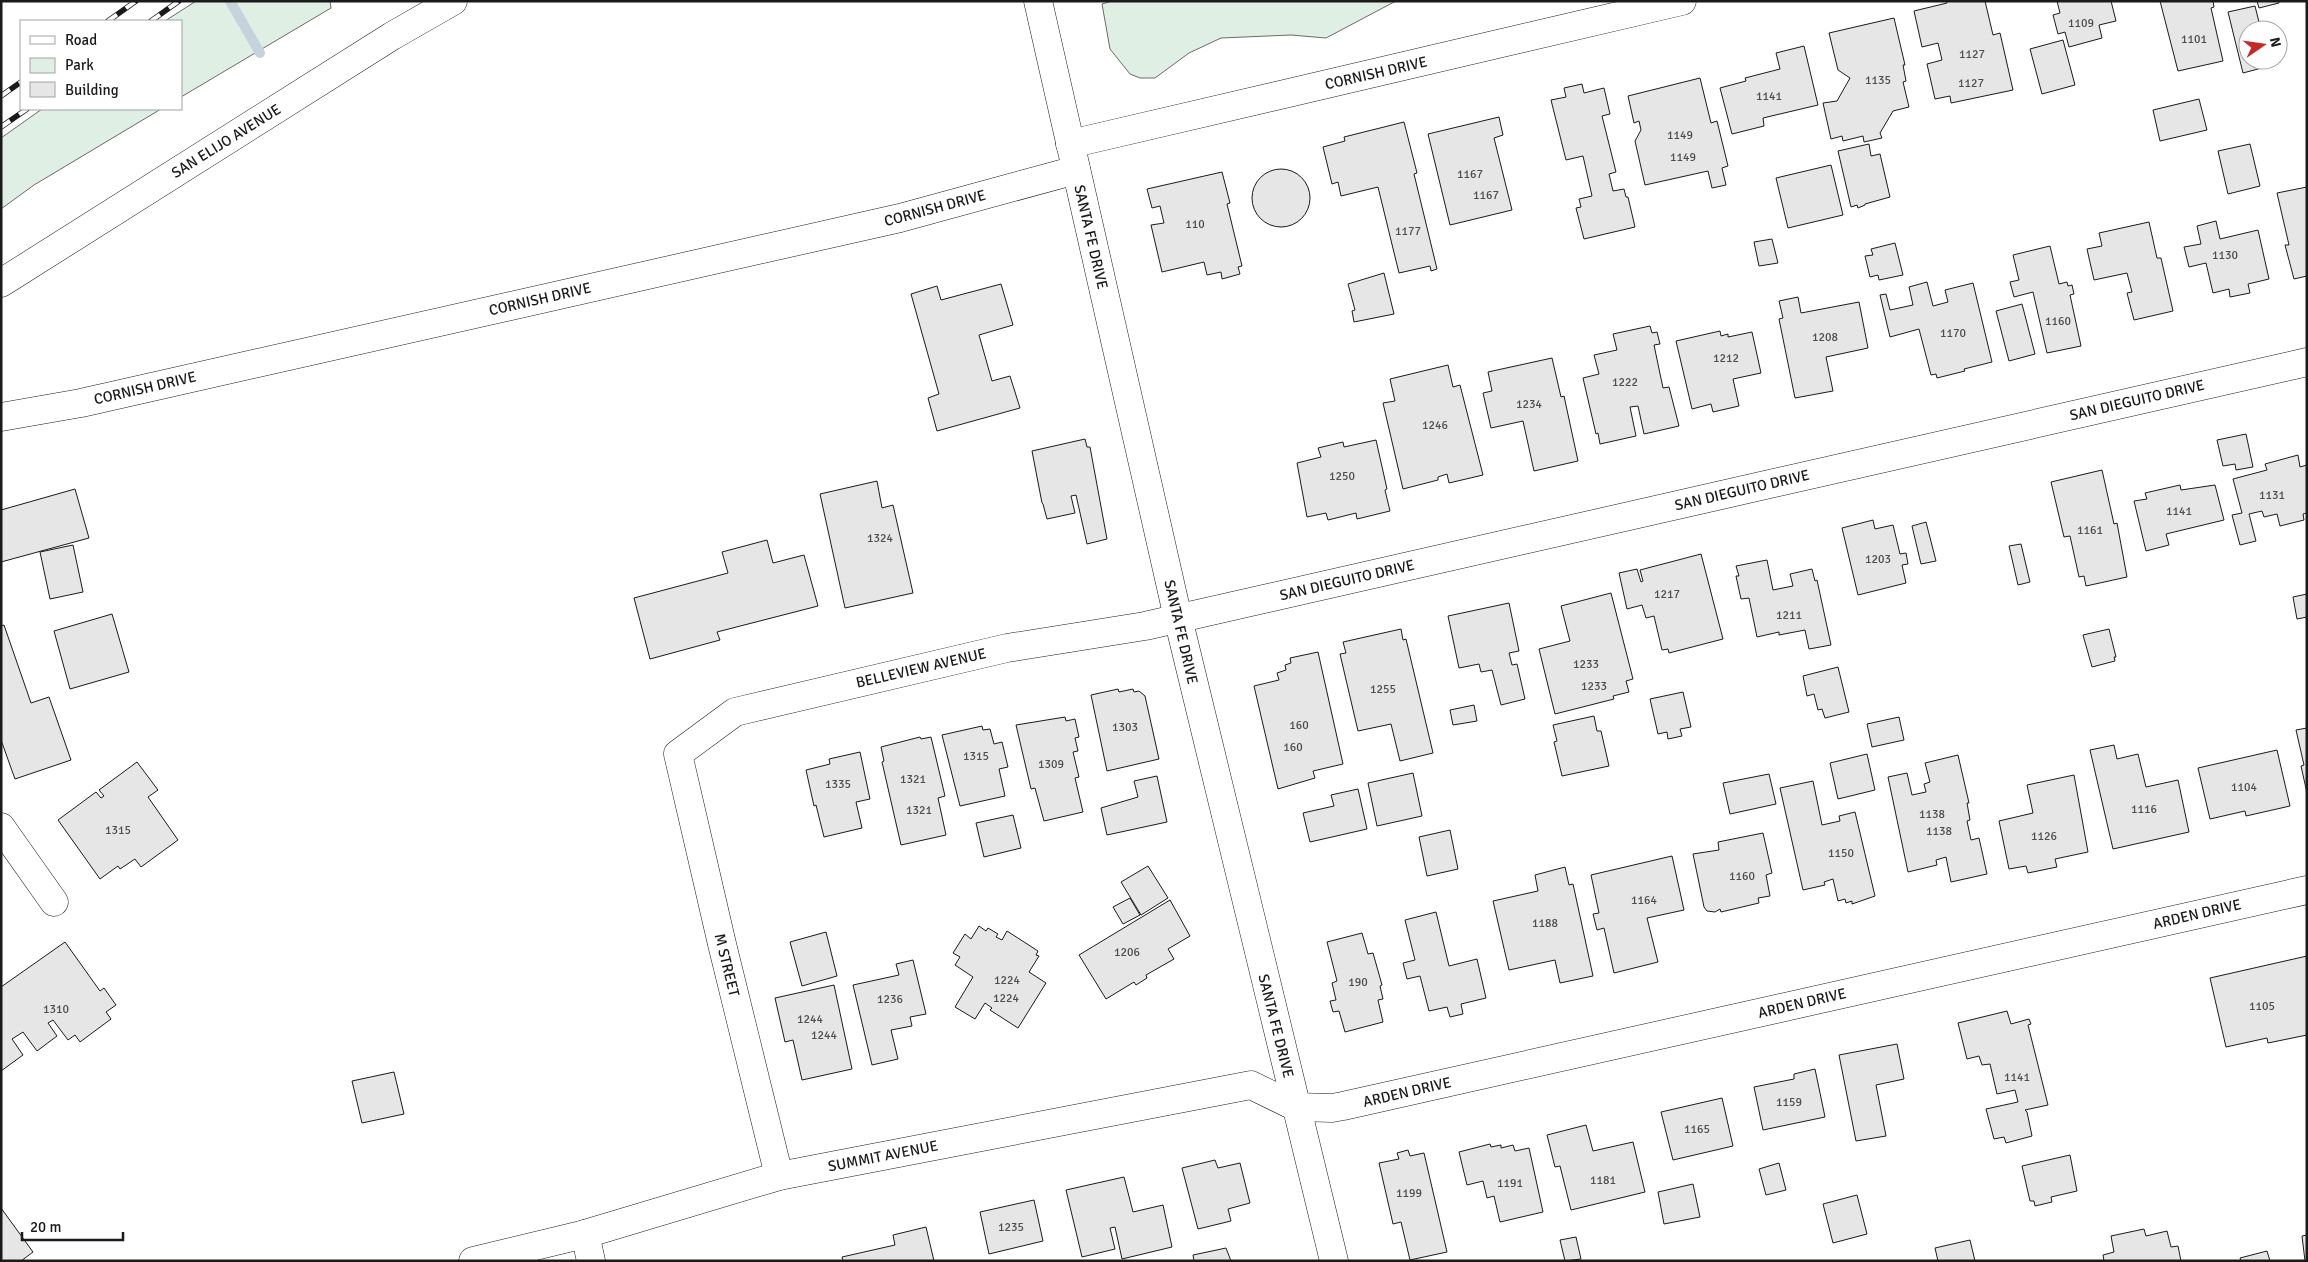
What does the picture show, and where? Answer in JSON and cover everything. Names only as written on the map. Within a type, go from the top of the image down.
[{"type":"street","name":"SAN ELIJO AVENUE","points":[[1,283],[392,36],[453,1]]},
{"type":"street","name":"SANTA FE DRIVE","points":[[1038,1],[1178,618],[1334,1261]]},
{"type":"street","name":"CORNISH DRIVE","points":[[1070,144],[1682,1]]},
{"type":"street","name":"CORNISH DRIVE","points":[[1,417],[81,403],[890,220],[1076,170]]},
{"type":"street","name":"SAN DIEGUITO DRIVE","points":[[1178,618],[2307,362]]},
{"type":"street","name":"BELLEVIEW AVENUE","points":[[678,754],[736,712],[1007,648],[1135,628],[1178,618]]},
{"type":"street","name":"M STREET","points":[[678,754],[779,1176]]},
{"type":"street","points":[[1,827],[54,902]]},
{"type":"street","name":"ARDEN DRIVE","points":[[1296,1107],[1332,1108],[1343,1106],[2307,890]]},
{"type":"street","name":"SUMMIT AVENUE","points":[[473,1261],[585,1234],[779,1176],[1251,1085],[1296,1107]]},
{"type":"street","points":[[585,1234],[591,1261]]},
{"type":"green space","points":[[196,1],[330,1],[331,8],[182,96],[182,20],[167,20]]},
{"type":"green space","points":[[1112,1],[1396,1],[1326,38],[1291,35],[1221,38],[1189,53],[1155,78],[1140,78],[1130,74],[1110,49],[1102,4]]},
{"type":"green space","points":[[41,110],[159,110],[34,185],[1,209],[1,138]]},
{"type":"building","points":[[1947,1],[1985,1],[1993,35],[2000,33],[2013,90],[1951,103],[1950,96],[1935,99],[1927,64],[1942,60],[1938,43],[1922,47],[1914,11],[1947,3]]},
{"type":"building","points":[[2057,1],[2111,1],[2116,21],[2099,25],[2102,38],[2069,47],[2065,32],[2058,34],[2053,15],[2060,13]]},
{"type":"building","points":[[2160,1],[2213,1],[2214,7],[2211,8],[2223,61],[2178,71]]},
{"type":"building","points":[[2257,1],[2279,1],[2279,3],[2259,8]]},
{"type":"building","points":[[2255,6],[2258,20],[2238,20],[2238,53],[2228,12]]},
{"type":"building","points":[[1894,18],[1905,65],[1903,65],[1906,81],[1903,82],[1909,107],[1893,111],[1880,133],[1882,138],[1864,142],[1863,136],[1843,141],[1842,136],[1831,139],[1823,103],[1837,101],[1850,78],[1838,70],[1829,33]]},
{"type":"building","points":[[2063,40],[2075,85],[2042,94],[2030,49]]},
{"type":"building","points":[[1804,46],[1818,105],[1763,118],[1764,126],[1732,134],[1720,88],[1746,81],[1745,78],[1780,69],[1776,53]]},
{"type":"building","points":[[2242,70],[2254,70],[2243,73]]},
{"type":"building","points":[[1700,78],[1711,123],[1717,121],[1728,166],[1722,168],[1726,185],[1712,188],[1708,171],[1645,185],[1635,141],[1641,130],[1639,121],[1634,123],[1628,96]]},
{"type":"building","points":[[1582,84],[1584,93],[1604,88],[1610,114],[1602,116],[1616,172],[1609,174],[1613,191],[1624,189],[1626,197],[1628,197],[1635,227],[1584,239],[1576,208],[1581,207],[1579,199],[1592,196],[1583,156],[1566,160],[1551,100],[1566,97],[1564,88]]},
{"type":"building","points":[[2199,99],[2207,130],[2160,141],[2153,110]]},
{"type":"building","points":[[1499,117],[1503,135],[1494,138],[1512,210],[1450,225],[1428,134]]},
{"type":"building","points":[[1404,122],[1417,173],[1414,174],[1437,269],[1431,271],[1430,266],[1399,273],[1378,187],[1341,196],[1338,182],[1332,184],[1323,147],[1345,141],[1344,137]]},
{"type":"building","points":[[1869,144],[1871,156],[1880,154],[1890,197],[1865,204],[1858,208],[1857,205],[1851,207],[1838,151]]},
{"type":"building","points":[[2250,144],[2260,186],[2228,194],[2218,151]]},
{"type":"building","points":[[1831,165],[1843,215],[1788,228],[1776,178]]},
{"type":"building","points":[[1275,169],[1287,169],[1302,177],[1310,192],[1310,204],[1302,219],[1287,227],[1275,227],[1260,219],[1252,204],[1252,192],[1260,177]]},
{"type":"building","points":[[1222,172],[1230,203],[1227,204],[1242,266],[1238,267],[1240,274],[1222,279],[1221,272],[1207,275],[1204,262],[1162,272],[1151,225],[1164,223],[1160,206],[1152,208],[1147,189]]},
{"type":"building","points":[[2307,187],[2307,276],[2294,279],[2285,245],[2289,245],[2277,193]]},
{"type":"building","points":[[2216,221],[2220,239],[2258,230],[2269,279],[2248,284],[2250,293],[2230,297],[2229,289],[2213,293],[2206,263],[2189,267],[2184,247],[2201,244],[2197,226]]},
{"type":"building","points":[[2149,222],[2157,258],[2161,258],[2173,311],[2134,320],[2127,293],[2132,292],[2127,273],[2094,280],[2087,249],[2102,246],[2099,233]]},
{"type":"building","points":[[1772,239],[1778,263],[1759,266],[1754,242]]},
{"type":"building","points":[[1895,243],[1903,275],[1879,280],[1878,275],[1870,277],[1865,256],[1873,255],[1871,249]]},
{"type":"building","points":[[2050,246],[2059,284],[2067,282],[2068,286],[2072,285],[2074,294],[2070,295],[2081,346],[2047,353],[2033,292],[2014,297],[2010,282],[2019,280],[2013,255]]},
{"type":"building","points":[[1384,273],[1394,314],[1354,322],[1352,311],[1355,310],[1348,284]]},
{"type":"building","points":[[1927,282],[1933,306],[1948,302],[1945,290],[1973,283],[1992,362],[1937,378],[1936,374],[1931,375],[1919,329],[1890,337],[1880,295],[1886,294],[1890,310],[1913,305],[1909,287]]},
{"type":"building","points":[[1001,284],[1013,325],[979,335],[992,381],[1010,376],[1020,408],[937,431],[928,398],[939,394],[911,294],[937,286],[941,300]]},
{"type":"building","points":[[1798,297],[1801,313],[1859,302],[1868,348],[1826,357],[1833,391],[1795,398],[1779,319],[1783,318],[1779,301]]},
{"type":"building","points":[[2022,304],[2035,354],[2009,361],[1996,311]]},
{"type":"building","points":[[1650,326],[1652,333],[1657,332],[1660,344],[1654,345],[1663,388],[1669,387],[1679,426],[1644,434],[1638,406],[1630,407],[1636,436],[1600,444],[1583,378],[1599,374],[1594,355],[1617,350],[1613,334]]},
{"type":"building","points":[[1720,331],[1721,336],[1728,334],[1728,337],[1752,332],[1761,373],[1733,379],[1739,406],[1713,412],[1711,404],[1692,409],[1676,341]]},
{"type":"building","points":[[1552,358],[1561,397],[1564,396],[1578,461],[1534,471],[1523,421],[1491,428],[1483,393],[1492,391],[1488,372]]},
{"type":"building","points":[[1448,365],[1453,387],[1460,385],[1483,475],[1449,483],[1447,474],[1438,477],[1438,480],[1403,489],[1383,403],[1395,401],[1390,379]]},
{"type":"building","points":[[2246,434],[2253,467],[2236,470],[2235,464],[2223,466],[2217,440]]},
{"type":"building","points":[[1085,439],[1087,447],[1090,447],[1107,539],[1087,544],[1076,495],[1071,496],[1075,513],[1047,519],[1032,451]]},
{"type":"building","points":[[1376,440],[1390,511],[1357,519],[1356,513],[1328,520],[1326,513],[1307,517],[1297,463],[1321,457],[1318,448],[1343,442],[1344,447]]},
{"type":"building","points":[[2298,455],[2300,467],[2307,465],[2307,513],[2303,514],[2304,520],[2280,526],[2277,514],[2264,517],[2262,511],[2249,514],[2256,541],[2240,545],[2232,515],[2242,513],[2233,479],[2267,470],[2265,464]]},
{"type":"building","points":[[2102,470],[2114,524],[2117,523],[2127,577],[2086,586],[2084,576],[2079,577],[2070,536],[2064,537],[2051,482]]},
{"type":"building","points":[[877,481],[882,508],[893,505],[913,593],[845,608],[820,494]]},
{"type":"building","points":[[2180,485],[2181,490],[2215,485],[2224,520],[2166,534],[2169,545],[2146,551],[2134,501],[2147,499],[2145,493]]},
{"type":"building","points":[[75,489],[89,538],[1,562],[1,510]]},
{"type":"building","points":[[1873,520],[1875,529],[1893,525],[1900,554],[1906,553],[1908,564],[1902,565],[1906,583],[1858,595],[1842,528]]},
{"type":"building","points":[[1926,522],[1936,561],[1921,564],[1912,526]]},
{"type":"building","points":[[767,540],[773,563],[804,555],[818,606],[717,632],[720,640],[650,659],[634,598],[728,573],[722,552]]},
{"type":"building","points":[[2021,544],[2030,582],[2018,585],[2009,546]]},
{"type":"building","points":[[73,545],[83,592],[50,599],[40,552]]},
{"type":"building","points":[[1701,554],[1723,639],[1669,653],[1668,649],[1662,650],[1654,616],[1646,618],[1642,605],[1627,609],[1619,573],[1637,569],[1641,582],[1643,581],[1640,570]]},
{"type":"building","points":[[1767,560],[1773,590],[1793,586],[1790,574],[1812,569],[1815,581],[1817,580],[1831,645],[1809,649],[1805,630],[1779,635],[1779,632],[1757,637],[1749,598],[1741,599],[1736,566]]},
{"type":"building","points":[[1611,593],[1633,679],[1626,681],[1629,692],[1613,696],[1614,699],[1555,714],[1539,649],[1570,641],[1561,606]]},
{"type":"building","points":[[2307,594],[2307,617],[2297,619],[2293,597]]},
{"type":"building","points":[[1509,603],[1519,651],[1509,653],[1512,665],[1517,664],[1525,699],[1501,705],[1492,670],[1481,672],[1479,664],[1459,668],[1448,616]]},
{"type":"building","points":[[112,614],[129,672],[70,689],[54,631]]},
{"type":"building","points":[[4,625],[31,703],[49,697],[71,760],[15,779],[1,740],[1,626]]},
{"type":"building","points":[[1401,629],[1403,640],[1406,639],[1433,753],[1400,761],[1391,724],[1358,731],[1340,654],[1346,653],[1343,642]]},
{"type":"building","points":[[2109,629],[2116,657],[2114,657],[2115,661],[2092,667],[2083,635]]},
{"type":"building","points":[[1318,652],[1343,764],[1313,771],[1315,778],[1278,789],[1254,686],[1279,680],[1277,673],[1286,670],[1285,665],[1291,663],[1290,658]]},
{"type":"building","points":[[1838,667],[1849,712],[1825,718],[1822,709],[1818,710],[1814,694],[1807,696],[1803,676]]},
{"type":"building","points":[[1118,689],[1119,692],[1133,689],[1134,692],[1139,691],[1145,696],[1159,759],[1107,771],[1091,695]]},
{"type":"building","points":[[1683,692],[1691,727],[1680,729],[1682,736],[1668,739],[1667,732],[1658,734],[1650,699]]},
{"type":"building","points":[[1474,705],[1477,721],[1453,725],[1450,710]]},
{"type":"building","points":[[1594,716],[1597,731],[1601,731],[1609,766],[1562,776],[1554,742],[1557,741],[1553,725]]},
{"type":"building","points":[[1065,717],[1066,721],[1075,719],[1079,737],[1075,738],[1078,751],[1073,752],[1079,777],[1075,778],[1083,812],[1044,821],[1035,788],[1031,789],[1016,725]]},
{"type":"building","points":[[1899,717],[1904,740],[1872,747],[1867,724]]},
{"type":"building","points":[[982,726],[983,730],[990,729],[994,744],[1002,742],[1008,767],[999,769],[1005,796],[960,806],[942,735]]},
{"type":"building","points":[[2307,728],[2307,793],[2301,766],[2304,765],[2296,730]]},
{"type":"building","points":[[920,737],[921,739],[931,737],[945,796],[938,798],[946,835],[901,845],[882,762],[884,761],[881,747]]},
{"type":"building","points":[[2114,745],[2117,759],[2138,754],[2146,787],[2178,780],[2189,832],[2113,849],[2090,750]]},
{"type":"building","points":[[2277,750],[2290,806],[2246,816],[2245,811],[2210,819],[2198,768]]},
{"type":"building","points":[[860,752],[870,799],[856,802],[862,828],[824,837],[816,805],[814,806],[806,770],[830,764],[829,759]]},
{"type":"building","points":[[1867,754],[1875,790],[1838,799],[1830,763]]},
{"type":"building","points":[[1958,755],[1969,803],[1967,803],[1970,820],[1967,821],[1971,840],[1979,838],[1987,874],[1951,882],[1946,857],[1936,860],[1937,865],[1908,872],[1888,777],[1907,773],[1912,795],[1926,792],[1924,784],[1930,782],[1925,763]]},
{"type":"building","points":[[137,762],[158,790],[148,797],[178,840],[141,867],[135,859],[120,869],[118,866],[100,879],[58,820],[96,792],[101,798],[104,796],[99,790]]},
{"type":"building","points":[[1413,773],[1422,816],[1377,826],[1368,783]]},
{"type":"building","points":[[1769,774],[1776,804],[1730,814],[1723,783]]},
{"type":"building","points":[[2074,775],[2088,852],[2055,859],[2057,867],[2028,873],[2026,866],[2009,869],[1999,821],[2033,813],[2027,785]]},
{"type":"building","points":[[1157,776],[1167,822],[1107,835],[1101,808],[1138,797],[1134,781]]},
{"type":"building","points":[[1813,781],[1822,825],[1840,821],[1839,816],[1855,812],[1875,896],[1852,904],[1852,901],[1846,903],[1845,899],[1838,901],[1833,879],[1824,882],[1825,885],[1803,890],[1780,788]]},
{"type":"building","points":[[1358,789],[1367,829],[1310,842],[1303,813],[1334,806],[1331,795]]},
{"type":"building","points":[[1013,815],[1021,848],[984,857],[976,823]]},
{"type":"building","points":[[1450,830],[1458,869],[1427,876],[1419,837]]},
{"type":"building","points":[[1763,833],[1772,873],[1766,875],[1770,896],[1758,898],[1759,903],[1721,912],[1720,909],[1715,912],[1707,911],[1704,907],[1693,854],[1719,850],[1718,842]]},
{"type":"building","points":[[1672,856],[1684,910],[1647,918],[1658,962],[1614,973],[1604,928],[1597,930],[1593,914],[1599,913],[1591,875]]},
{"type":"building","points":[[1148,866],[1168,898],[1141,915],[1121,882]]},
{"type":"building","points":[[1565,867],[1569,885],[1573,884],[1593,976],[1560,983],[1555,960],[1509,970],[1493,901],[1538,891],[1535,875]]},
{"type":"building","points":[[1130,898],[1140,915],[1123,924],[1113,907]]},
{"type":"building","points":[[1170,900],[1190,936],[1168,949],[1174,959],[1146,975],[1147,978],[1136,985],[1134,982],[1106,999],[1079,955]]},
{"type":"building","points":[[1436,912],[1449,966],[1477,959],[1486,998],[1461,1004],[1463,1014],[1450,1017],[1447,1007],[1429,1011],[1420,976],[1407,979],[1403,963],[1415,960],[1405,920]]},
{"type":"building","points":[[979,926],[986,931],[988,928],[998,934],[996,937],[1002,940],[1007,931],[1038,951],[1036,955],[1039,956],[1029,972],[1046,983],[1018,1028],[990,1010],[992,1008],[985,1003],[975,1019],[955,1007],[973,977],[955,965],[960,957],[953,953],[965,934],[971,939]]},
{"type":"building","points":[[826,932],[837,976],[802,986],[790,942]]},
{"type":"building","points":[[1362,933],[1368,954],[1373,953],[1382,985],[1380,986],[1383,999],[1378,1000],[1383,1022],[1345,1032],[1339,1011],[1333,1012],[1330,1001],[1336,1000],[1332,983],[1337,981],[1327,942]]},
{"type":"building","points":[[65,942],[100,991],[104,988],[116,1005],[106,1012],[111,1019],[80,1042],[75,1035],[68,1040],[53,1020],[48,1023],[57,1036],[37,1051],[23,1032],[12,1039],[23,1055],[1,1071],[1,987]]},
{"type":"building","points":[[2307,956],[2307,1035],[2268,1043],[2267,1038],[2226,1047],[2210,978]]},
{"type":"building","points":[[913,960],[926,1014],[910,1017],[912,1026],[891,1030],[898,1059],[872,1065],[853,985],[899,975],[896,964]]},
{"type":"building","points":[[834,985],[852,1069],[802,1080],[793,1040],[785,1042],[775,998]]},
{"type":"building","points":[[2007,1011],[2011,1024],[2029,1019],[2031,1024],[2028,1025],[2048,1105],[2025,1110],[2032,1136],[2006,1143],[2004,1137],[1994,1139],[1986,1109],[2018,1102],[2015,1090],[1997,1094],[1990,1064],[1982,1065],[1979,1056],[1967,1059],[1958,1023]]},
{"type":"building","points":[[1897,1044],[1904,1079],[1876,1085],[1886,1136],[1856,1141],[1839,1055]]},
{"type":"building","points":[[1815,1069],[1825,1117],[1763,1130],[1754,1087],[1794,1079],[1794,1074]]},
{"type":"building","points":[[394,1072],[404,1114],[362,1123],[352,1081]]},
{"type":"building","points":[[1722,1098],[1733,1146],[1673,1160],[1661,1112]]},
{"type":"building","points":[[1586,1125],[1593,1151],[1633,1142],[1645,1192],[1571,1210],[1560,1166],[1555,1167],[1547,1135]]},
{"type":"building","points":[[1490,1144],[1491,1147],[1501,1145],[1501,1148],[1513,1145],[1515,1151],[1529,1148],[1543,1212],[1500,1222],[1494,1196],[1487,1198],[1483,1181],[1467,1185],[1459,1152]]},
{"type":"building","points":[[1408,1150],[1410,1156],[1424,1153],[1447,1252],[1410,1260],[1401,1222],[1393,1224],[1379,1163],[1399,1159],[1397,1153]]},
{"type":"building","points":[[2070,1155],[2077,1191],[2051,1197],[2052,1202],[2035,1206],[2034,1201],[2030,1201],[2022,1166]]},
{"type":"building","points":[[1215,1160],[1218,1168],[1240,1163],[1250,1203],[1228,1209],[1231,1221],[1198,1229],[1182,1168]]},
{"type":"building","points":[[1779,1163],[1786,1190],[1766,1195],[1759,1169]]},
{"type":"building","points":[[1124,1177],[1133,1212],[1163,1205],[1172,1247],[1122,1259],[1115,1227],[1110,1228],[1115,1249],[1082,1257],[1066,1190]]},
{"type":"building","points":[[1693,1184],[1700,1217],[1664,1224],[1658,1192]]},
{"type":"building","points":[[1857,1195],[1867,1234],[1833,1243],[1823,1204]]},
{"type":"building","points":[[1034,1200],[1043,1241],[989,1254],[980,1212]]},
{"type":"building","points":[[1,1208],[33,1252],[21,1261],[1,1261]]},
{"type":"building","points":[[926,1227],[934,1261],[843,1261],[842,1257],[895,1245],[893,1235]]},
{"type":"building","points":[[2144,1229],[2146,1236],[2167,1231],[2171,1247],[2178,1246],[2181,1261],[2104,1261],[2103,1255],[2114,1252],[2111,1236]]},
{"type":"building","points":[[2307,1235],[2307,1261],[2305,1261],[2302,1236]]},
{"type":"building","points":[[1576,1237],[1581,1259],[1565,1261],[1560,1240]]},
{"type":"building","points":[[1970,1240],[1975,1261],[1938,1261],[1935,1248]]},
{"type":"building","points":[[1226,1248],[1231,1261],[1194,1261],[1193,1255]]},
{"type":"building","points":[[2267,1251],[2270,1261],[2241,1261],[2240,1258]]},
{"type":"waterway","points":[[230,1],[260,53]]},
{"type":"railway","points":[[109,20],[136,1]]},
{"type":"railway","points":[[152,20],[179,1]]},
{"type":"railway","points":[[1,96],[20,83]]},
{"type":"railway","points":[[1,127],[26,110]]}]
